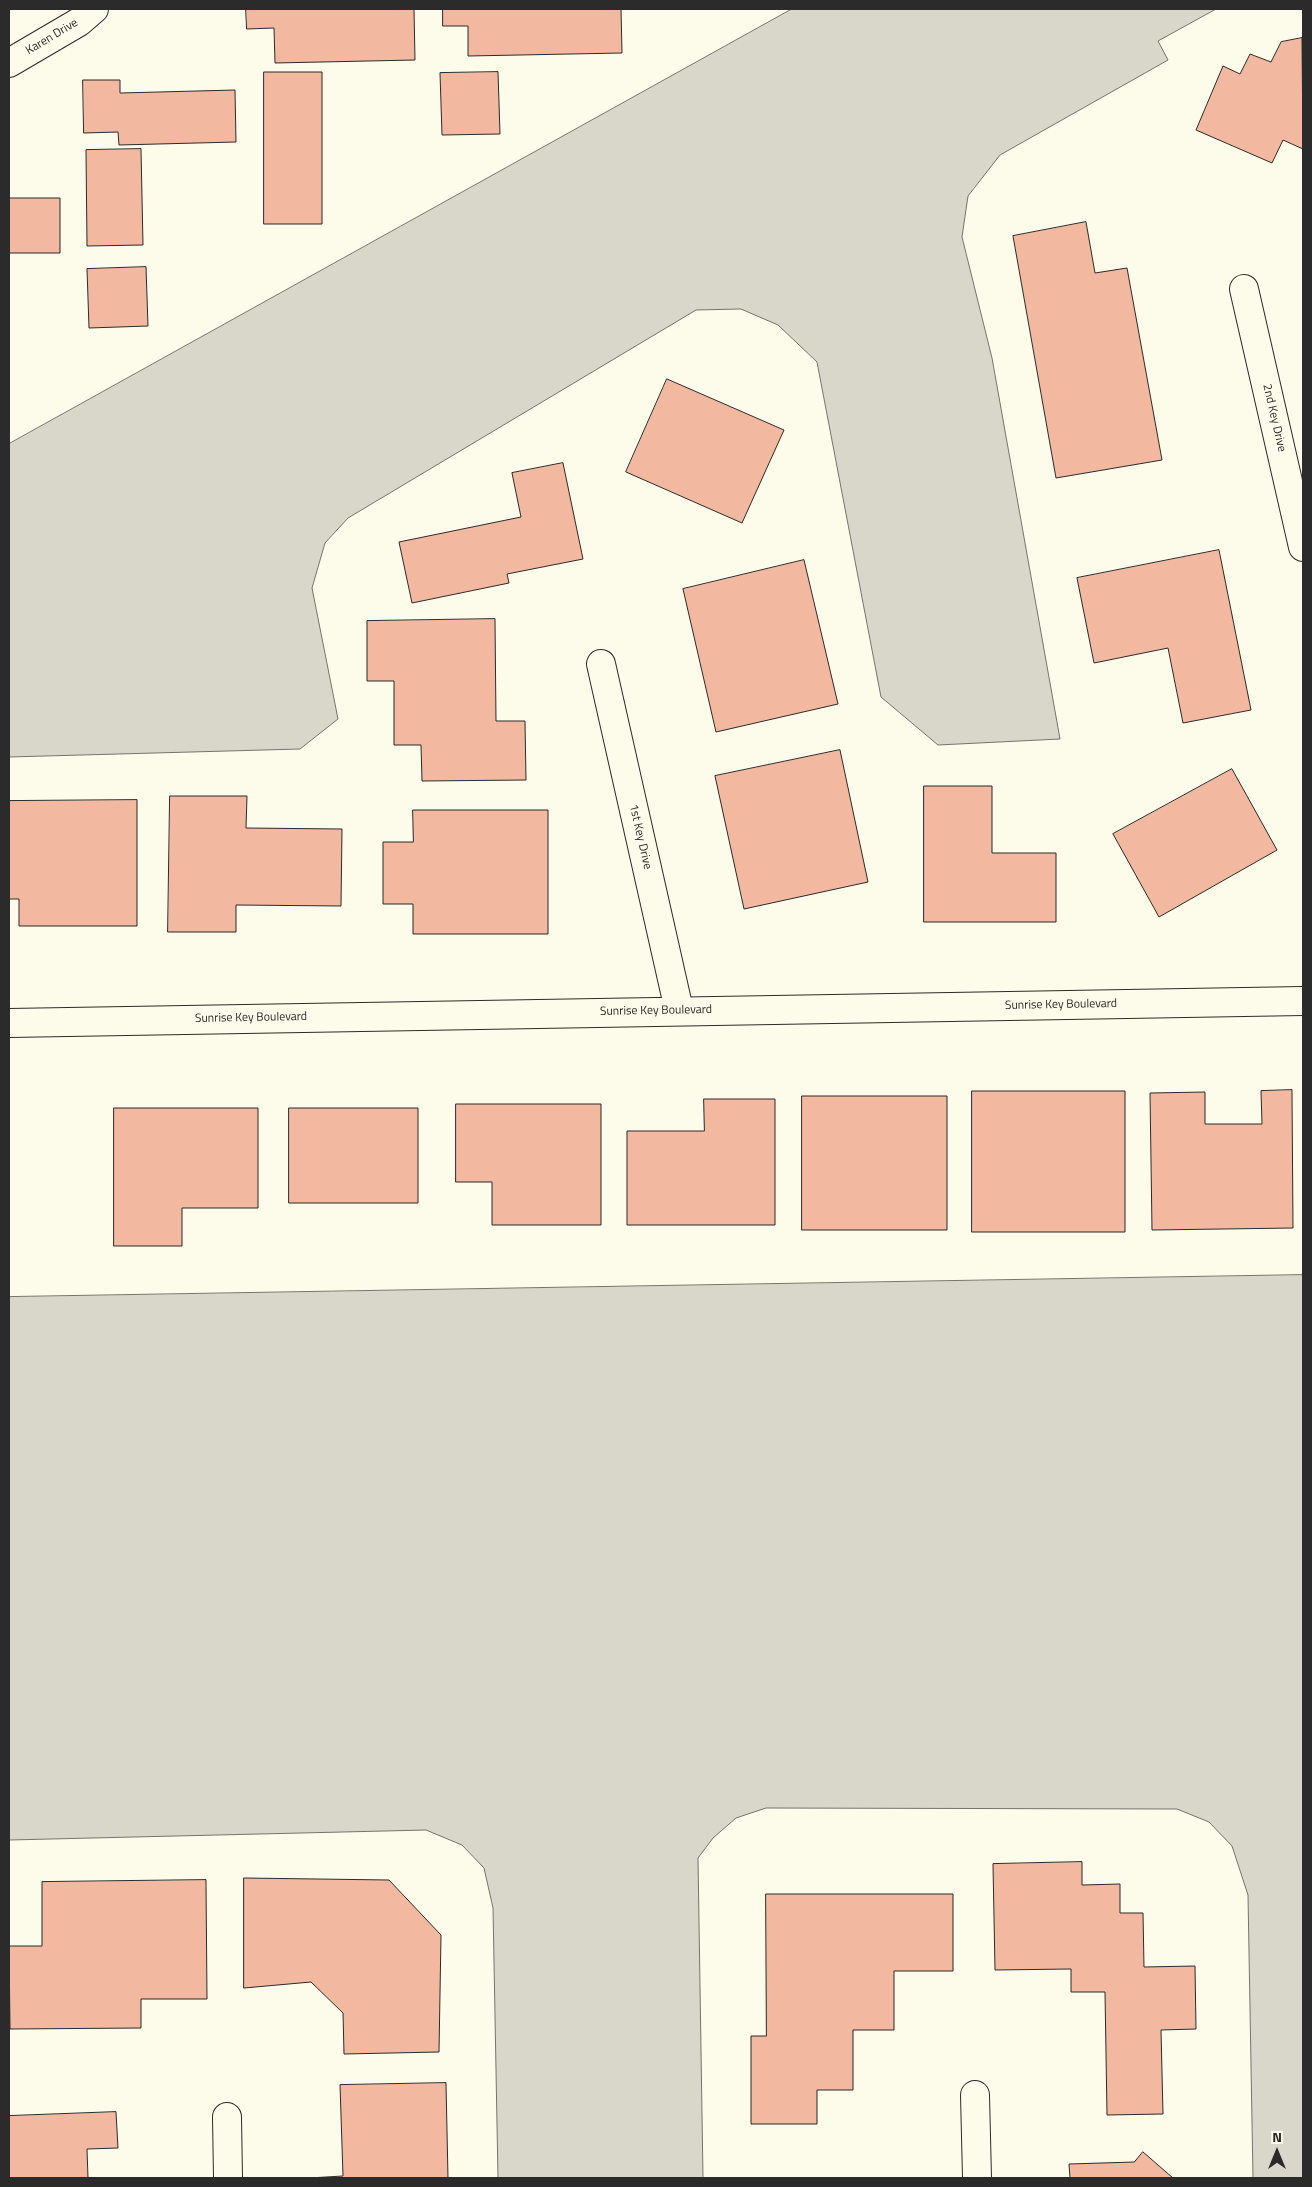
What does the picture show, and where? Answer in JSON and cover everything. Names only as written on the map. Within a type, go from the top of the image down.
[{"type":"street","name":"Karen Drive","points":[[9,63],[79,22],[94,9]]},
{"type":"street","name":"2nd Key Drive","points":[[1244,289],[1303,546]]},
{"type":"street","name":"1st Key Drive","points":[[602,664],[679,1010]]},
{"type":"street","name":"Sunrise Key Boulevard","points":[[9,1023],[679,1010],[1303,1001]]},
{"type":"street","points":[[975,2095],[977,2178]]},
{"type":"street","points":[[227,2117],[228,2178]]},
{"type":"shaded area","points":[[792,9],[1216,9],[1158,41],[1168,60],[1000,155],[968,196],[962,237],[992,358],[1060,739],[938,745],[881,697],[817,362],[778,325],[741,309],[696,310],[348,518],[325,543],[312,588],[338,719],[300,749],[9,757],[9,444]]},
{"type":"shaded area","points":[[1303,1275],[1303,2178],[1253,2178],[1248,1895],[1232,1846],[1209,1822],[1177,1809],[766,1808],[736,1818],[713,1838],[698,1858],[703,2178],[498,2178],[493,1908],[484,1868],[462,1845],[426,1830],[9,1840],[9,1297]]},
{"type":"building","points":[[246,9],[414,9],[415,60],[275,63],[274,28],[247,29]]},
{"type":"building","points":[[443,9],[621,9],[622,53],[468,56],[468,26],[443,26]]},
{"type":"building","points":[[1302,38],[1303,149],[1283,140],[1272,163],[1196,130],[1223,66],[1240,74],[1250,54],[1271,62],[1281,42]]},
{"type":"building","points":[[264,72],[322,72],[322,224],[264,224]]},
{"type":"building","points":[[498,72],[500,134],[442,135],[440,73]]},
{"type":"building","points":[[83,80],[120,80],[120,93],[235,90],[236,142],[119,145],[118,132],[84,133]]},
{"type":"building","points":[[141,149],[143,245],[87,246],[86,150]]},
{"type":"building","points":[[9,198],[60,198],[60,253],[9,253]]},
{"type":"building","points":[[1086,222],[1095,273],[1127,268],[1162,460],[1056,478],[1013,236]]},
{"type":"building","points":[[146,267],[148,326],[89,328],[87,269]]},
{"type":"building","points":[[667,379],[784,430],[742,523],[626,472]]},
{"type":"building","points":[[563,463],[583,559],[507,574],[509,583],[412,603],[399,542],[521,517],[512,473]]},
{"type":"building","points":[[1219,550],[1251,710],[1183,723],[1168,648],[1094,663],[1077,578]]},
{"type":"building","points":[[804,560],[838,704],[716,732],[683,589]]},
{"type":"building","points":[[495,619],[496,721],[525,721],[526,780],[422,781],[421,745],[394,745],[394,681],[367,681],[367,621]]},
{"type":"building","points":[[840,750],[868,882],[744,909],[715,776]]},
{"type":"building","points":[[1232,769],[1277,850],[1159,917],[1113,834]]},
{"type":"building","points":[[924,786],[992,786],[992,853],[1056,853],[1056,922],[924,922]]},
{"type":"building","points":[[170,796],[247,796],[246,828],[342,829],[341,906],[236,905],[236,932],[168,932]]},
{"type":"building","points":[[137,800],[137,926],[19,926],[19,899],[9,899],[9,801]]},
{"type":"building","points":[[413,810],[548,810],[548,934],[413,934],[413,904],[383,904],[383,842],[413,842]]},
{"type":"building","points":[[1292,1090],[1293,1228],[1152,1230],[1150,1093],[1205,1092],[1205,1124],[1262,1124],[1261,1091]]},
{"type":"building","points":[[972,1091],[1125,1091],[1125,1232],[972,1232]]},
{"type":"building","points":[[802,1096],[947,1096],[947,1230],[802,1230]]},
{"type":"building","points":[[704,1099],[775,1099],[775,1225],[627,1225],[627,1131],[704,1131]]},
{"type":"building","points":[[456,1104],[601,1104],[601,1225],[492,1225],[492,1182],[456,1182]]},
{"type":"building","points":[[114,1108],[258,1108],[258,1208],[182,1208],[182,1246],[114,1246]]},
{"type":"building","points":[[289,1108],[418,1108],[418,1203],[289,1203]]},
{"type":"building","points":[[1082,1862],[1082,1885],[1120,1884],[1120,1913],[1143,1913],[1144,1967],[1195,1966],[1196,2029],[1161,2030],[1163,2114],[1107,2115],[1105,1992],[1071,1992],[1071,1969],[995,1970],[993,1864]]},
{"type":"building","points":[[244,1878],[389,1880],[441,1935],[439,2052],[344,2054],[343,2013],[311,1982],[244,1988]]},
{"type":"building","points":[[206,1880],[207,1999],[141,1999],[141,2028],[10,2029],[9,1946],[42,1946],[42,1882]]},
{"type":"building","points":[[766,1894],[953,1894],[953,1971],[894,1971],[894,2030],[853,2030],[853,2090],[817,2090],[817,2124],[751,2124],[751,2036],[766,2036]]},
{"type":"building","points":[[446,2083],[448,2178],[309,2178],[343,2176],[340,2085]]},
{"type":"building","points":[[116,2112],[118,2148],[87,2149],[88,2178],[9,2178],[9,2116]]},
{"type":"building","points":[[1143,2152],[1173,2178],[1070,2178],[1069,2164],[1134,2162]]}]
